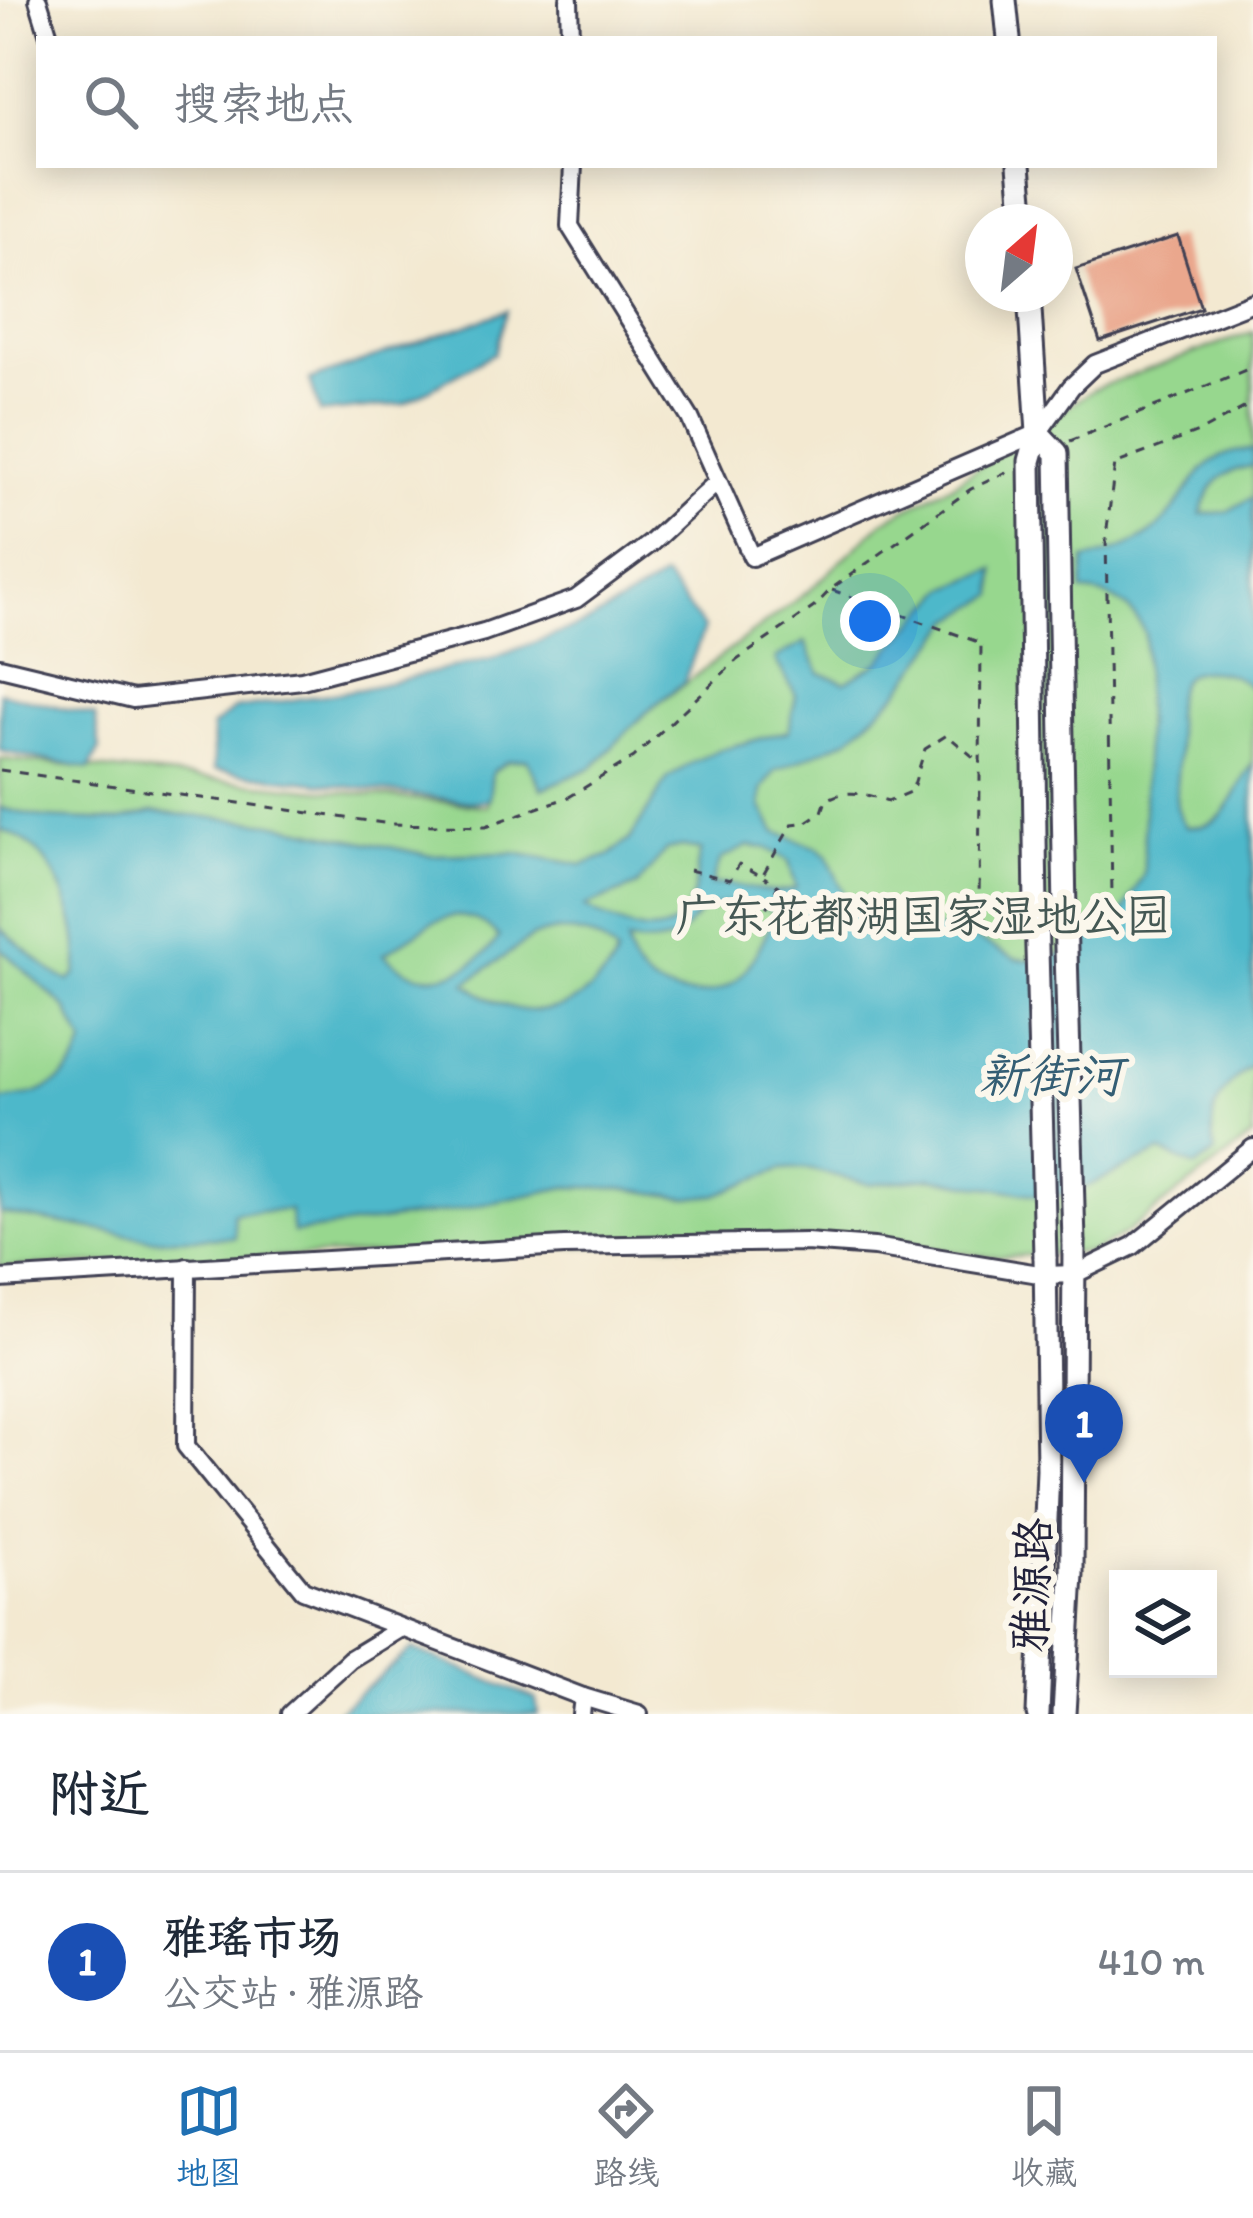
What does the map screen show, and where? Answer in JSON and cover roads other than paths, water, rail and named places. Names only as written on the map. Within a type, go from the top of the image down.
[{"type":"main road","points":[[1005,0],[1010,36]]},
{"type":"main road","points":[[1019,168],[1022,204]]},
{"type":"main road","points":[[1030,312],[1038,433]]},
{"type":"main road","name":"雅源路","points":[[1038,433],[1057,453],[1075,1274],[1070,1655],[1064,1714]]},
{"type":"main road","name":"雅源路","points":[[1038,433],[1030,461],[1030,611],[1048,1489],[1038,1714]]},
{"type":"street","points":[[38,0],[49,36]]},
{"type":"street","points":[[569,0],[570,36]]},
{"type":"street","points":[[573,168],[570,226],[690,418],[752,556],[1038,433],[1071,387],[1095,364],[1253,302]]},
{"type":"street","points":[[0,668],[133,699],[302,680],[484,632],[576,599],[650,544],[716,483]]},
{"type":"street","points":[[0,1279],[564,1246],[806,1242],[1045,1266],[1075,1274],[1133,1246],[1253,1148]]},
{"type":"street","points":[[188,1268],[186,1446],[302,1590],[582,1706],[639,1714]]},
{"type":"street","points":[[290,1714],[350,1659],[401,1628]]},
{"type":"water","points":[[507,311],[494,353],[404,404],[320,413],[310,380]]},
{"type":"water","name":"新街河","points":[[1253,450],[1253,466],[1218,481],[1201,514],[1226,512],[1253,497],[1253,691],[1235,677],[1211,671],[1195,672],[1178,686],[1176,800],[1186,826],[1211,823],[1227,808],[1253,764],[1253,1064],[1218,1102],[1212,1125],[1215,1153],[1196,1167],[1161,1152],[1075,1192],[1049,1197],[931,1178],[869,1184],[804,1168],[782,1169],[716,1195],[688,1198],[621,1188],[567,1187],[446,1212],[293,1233],[290,1210],[233,1213],[235,1237],[151,1239],[0,1213],[0,1100],[41,1091],[63,1078],[84,1043],[66,1008],[0,948],[0,928],[52,972],[69,981],[76,975],[73,922],[59,885],[39,853],[0,829],[0,808],[44,818],[118,821],[153,812],[272,823],[429,855],[514,853],[582,865],[610,855],[630,839],[668,778],[691,763],[718,750],[789,731],[796,695],[775,659],[805,642],[820,673],[845,682],[879,662],[946,589],[995,569],[995,595],[954,619],[897,694],[848,739],[775,771],[762,790],[761,806],[775,832],[827,855],[844,894],[872,922],[892,929],[956,929],[1016,959],[1061,954],[1092,938],[1123,912],[1144,874],[1145,634],[1121,603],[1082,592],[1085,560],[1130,545],[1155,530],[1206,467],[1233,452]],"holes":[[[748,846],[767,848],[789,861],[796,888],[775,892],[711,885],[721,859]],[[666,850],[701,850],[692,899],[672,925],[659,930],[629,927],[584,907],[637,886]],[[729,903],[776,913],[758,951],[730,985],[694,995],[675,993],[642,975],[627,942],[667,941],[701,913]],[[467,917],[499,937],[475,962],[445,975],[414,973],[384,954],[433,922]],[[557,931],[589,936],[616,954],[595,985],[564,1006],[548,1010],[514,1008],[466,983],[534,936]]]},
{"type":"water","points":[[664,577],[704,628],[684,682],[643,715],[593,767],[542,789],[527,759],[507,761],[492,772],[489,800],[470,802],[214,770],[212,727],[234,709],[361,689],[491,659],[589,622]]},
{"type":"water","points":[[0,692],[95,716],[100,749],[89,769],[0,751]]},
{"type":"water","points":[[412,1649],[536,1699],[538,1714],[334,1714]]},
{"type":"place","name":"雅瑶市场","points":[[1084,1483]]},
{"type":"park label","name":"广东花都湖国家湿地公园","points":[[923,915]]}]
